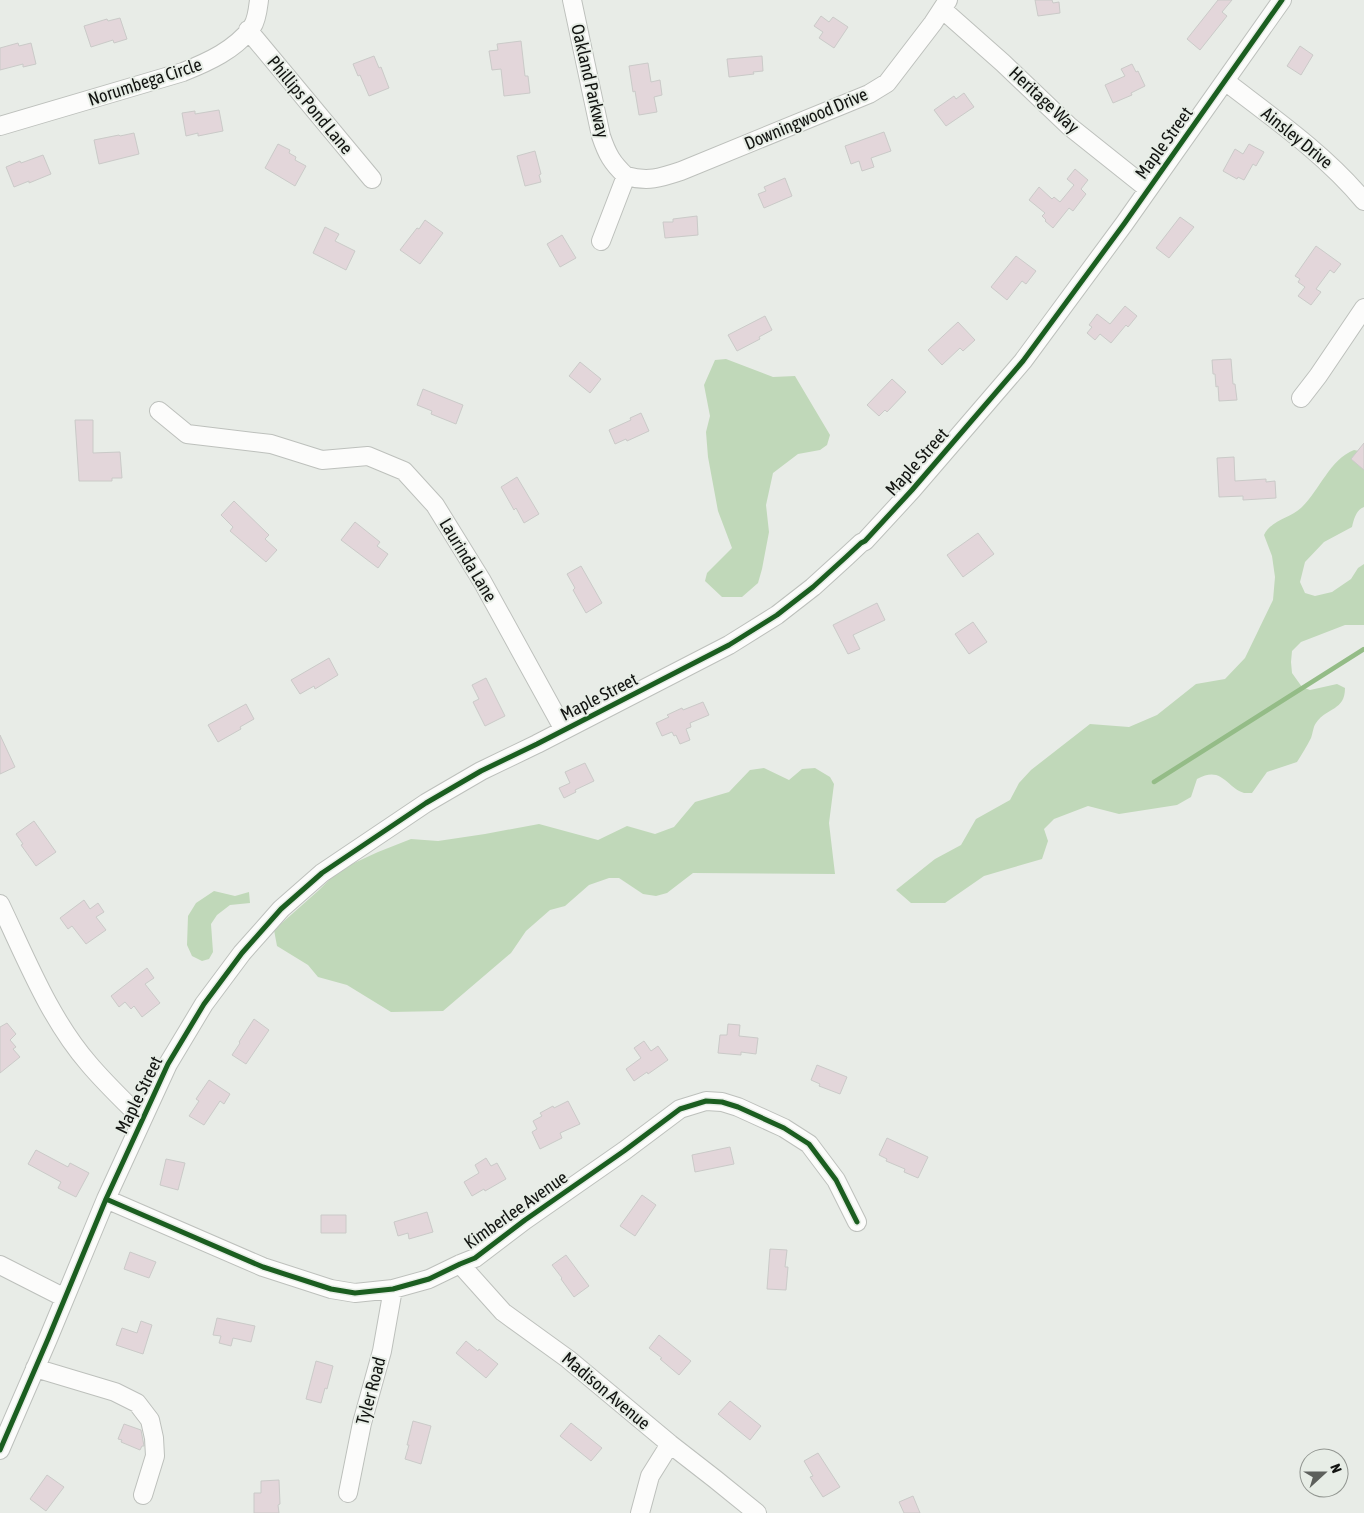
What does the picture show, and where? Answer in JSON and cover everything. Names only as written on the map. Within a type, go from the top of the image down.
[{"type":"street","name":"Norumbega Circle","points":[[0,126],[183,72],[211,61],[240,41],[252,27],[257,14],[259,0]]},
{"type":"street","name":"Oakland Parkway","points":[[572,0],[600,136],[614,166],[626,176]]},
{"type":"street","name":"Maple Street","points":[[0,1450],[106,1199],[168,1064],[204,1004],[242,953],[281,909],[322,873],[426,803],[481,771],[729,645],[777,615],[813,587],[860,543],[865,541],[918,483],[1023,360],[1124,224],[1282,0]]},
{"type":"street","name":"Downingwood Drive","points":[[626,176],[640,180],[659,178],[681,172],[869,94],[887,83],[933,23],[945,4]]},
{"type":"street","name":"Heritage Way","points":[[945,4],[1069,126],[1148,189]]},
{"type":"street","name":"Phillips Pond Lane","points":[[248,30],[372,179]]},
{"type":"street","name":"Ainsley Drive","points":[[1225,81],[1324,158],[1364,201]]},
{"type":"street","points":[[601,241],[626,176]]},
{"type":"street","points":[[1301,398],[1364,308]]},
{"type":"street","name":"Laurinda Lane","points":[[159,411],[187,434],[271,444],[322,460],[368,456],[404,471],[436,505],[482,581],[564,730]]},
{"type":"street","points":[[0,904],[48,1004],[68,1035],[88,1064],[142,1119]]},
{"type":"street","name":"Kimberlee Avenue","points":[[106,1199],[263,1267],[331,1289],[355,1293],[393,1289],[428,1279],[475,1258],[680,1109],[706,1101],[722,1102],[738,1107],[784,1128],[810,1144],[836,1180],[857,1222]]},
{"type":"street","name":"Madison Avenue","points":[[460,1264],[503,1312],[568,1358],[670,1444],[757,1513]]},
{"type":"street","points":[[0,1266],[65,1298]]},
{"type":"street","name":"Tyler Road","points":[[348,1493],[362,1423],[382,1351],[393,1289]]},
{"type":"street","points":[[36,1368],[115,1392],[136,1402],[150,1420],[154,1438],[155,1456],[144,1495]]},
{"type":"street","points":[[640,1513],[650,1476],[670,1444]]},
{"type":"green space","points":[[726,359],[773,377],[795,376],[830,435],[827,445],[820,450],[798,454],[773,473],[766,505],[769,532],[762,569],[758,583],[742,597],[722,597],[705,581],[707,573],[732,548],[718,511],[708,457],[706,432],[710,416],[704,385],[715,360]]},
{"type":"green space","points":[[1354,450],[1364,452],[1364,507],[1357,513],[1352,527],[1324,542],[1305,562],[1300,582],[1305,593],[1315,596],[1332,592],[1351,579],[1358,568],[1364,564],[1364,625],[1345,625],[1301,642],[1292,651],[1292,673],[1302,687],[1310,690],[1337,684],[1345,688],[1339,705],[1320,718],[1314,726],[1311,738],[1297,762],[1267,772],[1252,793],[1244,793],[1212,774],[1197,779],[1191,797],[1177,805],[1119,814],[1088,806],[1054,819],[1044,829],[1048,841],[1042,859],[984,876],[945,903],[911,903],[896,890],[935,859],[961,845],[976,819],[1010,800],[1019,783],[1031,770],[1090,724],[1129,727],[1157,715],[1196,684],[1225,679],[1245,658],[1273,600],[1275,577],[1272,556],[1264,535],[1276,522],[1302,507],[1338,460]]},
{"type":"green space","points":[[764,768],[789,780],[802,769],[815,768],[830,777],[834,784],[829,823],[835,874],[693,873],[667,893],[656,896],[643,894],[619,878],[609,878],[589,885],[565,906],[550,910],[526,931],[511,953],[443,1011],[391,1012],[347,985],[318,977],[308,965],[277,946],[274,930],[339,870],[411,839],[438,841],[539,824],[598,840],[627,826],[655,834],[674,827],[695,802],[729,792],[750,770]]},
{"type":"green space","points":[[214,891],[235,896],[249,892],[250,903],[230,905],[217,915],[211,924],[213,952],[209,959],[202,961],[192,956],[187,945],[188,916],[196,903]]},
{"type":"building","points":[[1035,0],[1059,2],[1060,13],[1038,16]]},
{"type":"building","points":[[1218,0],[1232,0],[1222,12],[1227,16],[1200,50],[1187,39]]},
{"type":"building","points":[[821,16],[829,22],[833,17],[848,27],[834,48],[819,38],[823,32],[814,26]]},
{"type":"building","points":[[120,18],[127,39],[114,43],[113,40],[91,47],[84,26],[107,19],[108,21]]},
{"type":"building","points":[[521,41],[525,76],[528,76],[530,93],[504,96],[501,69],[492,70],[489,51],[498,50],[497,44]]},
{"type":"building","points":[[18,43],[19,46],[31,43],[36,64],[23,67],[23,64],[0,70],[0,48]]},
{"type":"building","points":[[1300,46],[1313,55],[1301,75],[1287,66]]},
{"type":"building","points":[[374,56],[379,68],[381,67],[389,88],[369,96],[353,64]]},
{"type":"building","points":[[762,56],[763,71],[729,77],[727,59]]},
{"type":"building","points":[[648,63],[651,82],[660,80],[662,95],[654,97],[657,112],[639,115],[629,66]]},
{"type":"building","points":[[1132,64],[1136,72],[1138,71],[1145,86],[1131,93],[1132,95],[1113,103],[1105,85],[1125,76],[1121,69]]},
{"type":"building","points":[[964,93],[974,107],[946,126],[934,110],[954,96],[956,99]]},
{"type":"building","points":[[219,110],[223,131],[198,136],[198,133],[186,136],[182,113],[195,111],[195,114]]},
{"type":"building","points":[[884,132],[891,151],[871,158],[874,167],[862,171],[859,161],[851,164],[845,146]]},
{"type":"building","points":[[134,133],[139,154],[99,164],[94,140]]},
{"type":"building","points":[[278,144],[290,150],[289,153],[296,157],[295,160],[306,166],[295,186],[265,168]]},
{"type":"building","points":[[1249,144],[1264,152],[1256,166],[1253,164],[1244,180],[1238,177],[1237,179],[1223,171],[1235,149],[1243,154]]},
{"type":"building","points":[[535,151],[541,174],[539,175],[541,182],[525,186],[517,156]]},
{"type":"building","points":[[43,155],[51,174],[14,187],[6,167]]},
{"type":"building","points":[[1075,169],[1088,180],[1081,189],[1086,194],[1073,211],[1069,208],[1053,228],[1042,216],[1045,213],[1029,200],[1039,187],[1052,199],[1054,197],[1060,202],[1074,185],[1067,179]]},
{"type":"building","points":[[785,178],[792,196],[764,208],[758,194],[766,191],[764,187]]},
{"type":"building","points":[[697,216],[698,235],[665,238],[663,222],[673,222],[673,219]]},
{"type":"building","points":[[1180,217],[1194,227],[1169,258],[1156,248]]},
{"type":"building","points":[[425,220],[443,233],[420,264],[400,250]]},
{"type":"building","points":[[325,227],[339,234],[335,241],[355,251],[346,270],[313,253]]},
{"type":"building","points":[[562,235],[576,258],[560,267],[547,244]]},
{"type":"building","points":[[1316,246],[1341,264],[1334,273],[1330,270],[1316,289],[1321,292],[1311,305],[1298,296],[1305,287],[1298,282],[1300,279],[1295,276]]},
{"type":"building","points":[[1016,256],[1036,271],[1026,284],[1022,281],[1007,300],[991,287]]},
{"type":"building","points":[[1125,306],[1137,316],[1128,327],[1126,325],[1111,343],[1100,334],[1095,340],[1087,333],[1092,327],[1089,325],[1097,314],[1110,324]]},
{"type":"building","points":[[765,316],[772,330],[759,337],[760,339],[737,351],[728,335]]},
{"type":"building","points":[[958,322],[975,340],[963,351],[960,348],[942,365],[928,350]]},
{"type":"building","points":[[1231,359],[1233,384],[1235,384],[1237,400],[1219,401],[1218,386],[1216,387],[1212,360]]},
{"type":"building","points":[[580,362],[601,379],[590,393],[569,376]]},
{"type":"building","points":[[892,379],[906,392],[887,412],[885,410],[879,416],[867,405]]},
{"type":"building","points":[[423,389],[463,405],[456,424],[431,414],[432,411],[417,405]]},
{"type":"building","points":[[641,413],[649,431],[615,444],[609,430]]},
{"type":"building","points":[[75,420],[93,420],[93,453],[120,452],[122,478],[112,478],[112,481],[79,481]]},
{"type":"building","points":[[1364,443],[1364,470],[1351,459]]},
{"type":"building","points":[[1234,457],[1235,481],[1266,479],[1266,482],[1275,481],[1276,498],[1243,500],[1243,496],[1219,497],[1217,458]]},
{"type":"building","points":[[517,477],[539,514],[524,523],[501,487]]},
{"type":"building","points":[[234,501],[269,535],[265,539],[277,550],[266,562],[230,531],[233,527],[221,515]]},
{"type":"building","points":[[355,522],[380,542],[377,546],[388,554],[378,568],[341,540]]},
{"type":"building","points":[[978,533],[994,554],[963,577],[947,555]]},
{"type":"building","points":[[581,566],[602,603],[586,613],[573,590],[575,588],[567,574]]},
{"type":"building","points":[[877,603],[885,620],[853,635],[860,649],[848,654],[833,625]]},
{"type":"building","points":[[973,622],[987,642],[969,654],[955,634]]},
{"type":"building","points":[[329,658],[338,675],[315,689],[314,686],[300,694],[291,680]]},
{"type":"building","points":[[486,678],[505,716],[485,726],[473,702],[479,699],[472,685]]},
{"type":"building","points":[[703,702],[709,715],[690,723],[691,727],[686,729],[690,740],[680,744],[676,735],[674,736],[672,732],[662,736],[656,723],[682,708],[683,710]]},
{"type":"building","points":[[246,704],[254,719],[218,742],[208,725]]},
{"type":"building","points":[[0,735],[15,767],[0,774]]},
{"type":"building","points":[[585,763],[594,781],[575,790],[576,792],[564,798],[559,788],[570,783],[565,772]]},
{"type":"building","points":[[34,821],[56,852],[36,866],[21,845],[23,844],[16,834]]},
{"type":"building","points":[[84,900],[90,909],[98,903],[104,912],[96,917],[106,930],[86,944],[72,926],[68,929],[60,918]]},
{"type":"building","points":[[147,968],[154,978],[145,984],[160,1003],[142,1017],[134,1006],[131,1009],[125,1002],[119,1007],[111,996]]},
{"type":"building","points":[[254,1019],[269,1030],[246,1064],[232,1055]]},
{"type":"building","points":[[7,1023],[16,1034],[10,1040],[16,1047],[13,1049],[20,1057],[0,1073],[0,1027]]},
{"type":"building","points":[[728,1024],[740,1025],[739,1036],[758,1038],[756,1054],[741,1052],[741,1055],[718,1053],[720,1035],[727,1035]]},
{"type":"building","points":[[644,1041],[651,1051],[658,1046],[668,1060],[634,1081],[626,1069],[641,1058],[634,1048]]},
{"type":"building","points":[[817,1065],[847,1077],[840,1094],[819,1086],[820,1084],[811,1080]]},
{"type":"building","points":[[209,1080],[230,1094],[224,1104],[220,1101],[204,1125],[189,1116],[199,1101],[196,1099]]},
{"type":"building","points":[[568,1101],[580,1124],[560,1133],[562,1138],[540,1149],[532,1132],[537,1129],[533,1121],[542,1116],[540,1113]]},
{"type":"building","points":[[887,1138],[928,1157],[918,1178],[904,1172],[905,1169],[886,1161],[887,1159],[879,1155]]},
{"type":"building","points":[[730,1147],[734,1164],[695,1172],[692,1155]]},
{"type":"building","points":[[36,1150],[68,1167],[70,1163],[89,1173],[76,1197],[58,1188],[61,1182],[28,1164]]},
{"type":"building","points":[[486,1158],[491,1166],[497,1163],[506,1179],[472,1196],[464,1182],[479,1173],[475,1165]]},
{"type":"building","points":[[166,1159],[185,1163],[178,1190],[160,1185]]},
{"type":"building","points":[[642,1195],[656,1205],[635,1236],[620,1226]]},
{"type":"building","points":[[427,1212],[433,1232],[409,1239],[408,1233],[398,1236],[394,1222]]},
{"type":"building","points":[[321,1215],[346,1215],[346,1233],[321,1233]]},
{"type":"building","points":[[770,1249],[787,1250],[785,1267],[788,1267],[786,1290],[767,1289]]},
{"type":"building","points":[[130,1252],[156,1262],[149,1278],[124,1269]]},
{"type":"building","points":[[566,1255],[589,1286],[574,1297],[552,1265]]},
{"type":"building","points":[[217,1318],[255,1326],[251,1342],[233,1338],[231,1346],[219,1343],[221,1336],[213,1335]]},
{"type":"building","points":[[141,1321],[152,1325],[143,1354],[116,1345],[122,1328],[137,1333]]},
{"type":"building","points":[[659,1335],[691,1361],[679,1375],[649,1348]]},
{"type":"building","points":[[466,1341],[498,1364],[486,1378],[456,1353]]},
{"type":"building","points":[[316,1361],[333,1366],[321,1403],[306,1399]]},
{"type":"building","points":[[730,1401],[761,1426],[750,1440],[718,1414]]},
{"type":"building","points":[[413,1421],[431,1426],[421,1464],[405,1459]]},
{"type":"building","points":[[571,1423],[602,1448],[591,1461],[560,1436]]},
{"type":"building","points":[[124,1424],[141,1430],[144,1446],[140,1450],[118,1439]]},
{"type":"building","points":[[818,1453],[840,1487],[823,1497],[810,1477],[813,1476],[804,1461]]},
{"type":"building","points":[[47,1475],[64,1487],[46,1511],[30,1499]]},
{"type":"building","points":[[279,1480],[279,1513],[254,1513],[254,1493],[261,1493],[261,1481]]},
{"type":"building","points":[[913,1496],[920,1513],[904,1513],[899,1502]]},
{"type":"waterway","points":[[1154,782],[1364,649]]},
{"type":"cycle path","points":[[0,1450],[106,1199],[168,1064],[204,1004],[242,953],[281,909],[322,873],[426,803],[481,771],[729,645],[777,615],[813,587],[865,541],[912,490],[1023,361],[1124,224],[1282,0]]},
{"type":"cycle path","points":[[106,1199],[263,1267],[331,1289],[355,1293],[393,1289],[429,1279],[475,1258],[680,1109],[706,1101],[722,1102],[738,1107],[784,1128],[809,1144],[836,1180],[857,1222]]}]
